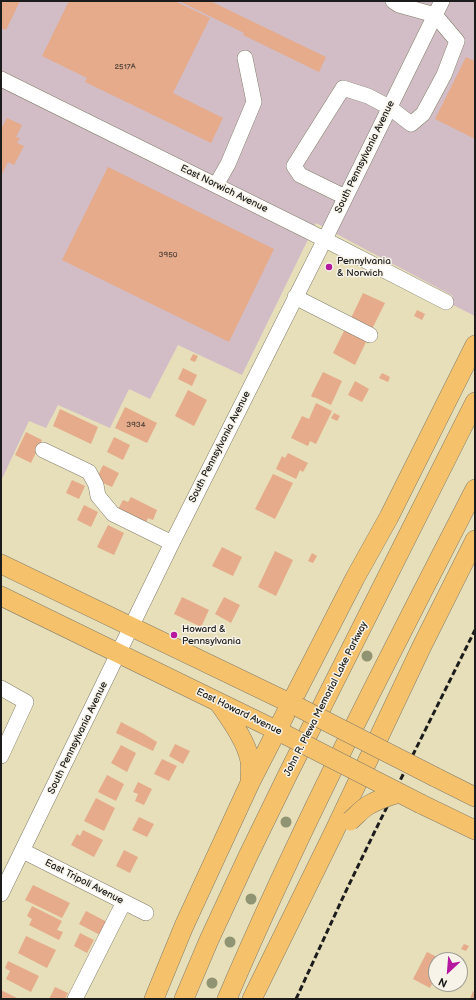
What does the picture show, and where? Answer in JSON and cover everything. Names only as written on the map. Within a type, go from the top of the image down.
[{"type":"main road","points":[[154,999],[188,919],[250,783],[281,733],[354,578],[389,517],[475,344]]},
{"type":"main road","name":"John R. Plewa Memorial Lake Parkway","points":[[184,999],[209,940],[248,856],[475,402]]},
{"type":"main road","points":[[227,999],[252,939],[299,840],[377,680],[475,489]]},
{"type":"main road","points":[[252,999],[334,834],[346,819],[362,774],[422,646],[475,540]]},
{"type":"main road","points":[[1,564],[294,705],[475,797]]},
{"type":"main road","name":"East Howard Avenue","points":[[1,596],[475,830]]},
{"type":"main road","points":[[218,702],[246,747],[250,760],[250,783]]},
{"type":"main road","points":[[346,819],[383,798],[399,793]]},
{"type":"street","points":[[345,197],[300,175],[294,166],[343,88],[368,96],[389,107],[411,124],[423,114],[444,75],[457,41],[435,15],[399,5],[393,1]]},
{"type":"street","name":"South Pennsylvania Avenue","points":[[1,894],[5,877],[22,851],[172,543],[325,239],[442,1]]},
{"type":"street","points":[[216,185],[228,164],[254,102],[245,58]]},
{"type":"street","name":"East Norwich Avenue","points":[[1,79],[325,239],[446,302]]},
{"type":"street","points":[[295,298],[370,335]]},
{"type":"street","points":[[43,450],[89,472],[96,485],[98,496],[113,514],[172,543]]},
{"type":"street","points":[[1,688],[26,702],[5,738],[1,756]]},
{"type":"street","name":"East Tripoli Avenue","points":[[22,851],[146,913]]},
{"type":"street","points":[[75,999],[124,902]]},
{"type":"shaded area","points":[[1,1],[475,1],[475,316],[449,303],[453,296],[316,223],[242,375],[178,345],[150,399],[129,389],[110,428],[58,405],[46,428],[29,421],[1,481]]},
{"type":"building","points":[[1,1],[20,1],[6,30],[1,28]]},
{"type":"building","points":[[69,1],[175,1],[210,18],[173,93],[223,118],[211,143],[85,82],[87,78],[42,56]]},
{"type":"building","points":[[179,1],[210,1],[326,57],[319,72],[243,35],[244,33]]},
{"type":"building","points":[[466,57],[475,61],[475,139],[435,119]]},
{"type":"building","points":[[7,118],[22,125],[16,137],[20,138],[17,143],[24,146],[14,165],[8,162],[1,176],[1,129]]},
{"type":"building","points":[[108,167],[274,249],[229,342],[62,260]]},
{"type":"building","points":[[363,293],[385,303],[372,329],[351,318]]},
{"type":"building","points":[[417,310],[425,314],[422,320],[414,316]]},
{"type":"building","points":[[345,329],[367,340],[355,365],[333,353]]},
{"type":"building","points":[[193,354],[198,356],[195,362],[190,360]]},
{"type":"building","points":[[183,368],[197,375],[192,386],[178,379]]},
{"type":"building","points":[[323,372],[342,381],[331,405],[311,396]]},
{"type":"building","points":[[382,373],[390,377],[388,382],[379,378]]},
{"type":"building","points":[[355,381],[369,389],[362,402],[348,395]]},
{"type":"building","points":[[188,390],[207,400],[194,426],[175,416]]},
{"type":"building","points":[[316,403],[332,411],[316,444],[310,441],[308,446],[291,438],[302,416],[309,419]]},
{"type":"building","points":[[125,407],[157,423],[147,443],[115,428]]},
{"type":"building","points":[[60,409],[98,427],[91,444],[53,426]]},
{"type":"building","points":[[334,413],[340,416],[337,421],[331,418]]},
{"type":"building","points":[[26,432],[42,440],[31,463],[15,455]]},
{"type":"building","points":[[114,437],[130,445],[123,460],[107,452]]},
{"type":"building","points":[[288,453],[308,463],[303,472],[300,470],[296,479],[276,469],[282,456],[285,458]]},
{"type":"building","points":[[103,465],[119,473],[112,487],[96,480]]},
{"type":"building","points":[[273,474],[293,483],[275,519],[255,509]]},
{"type":"building","points":[[72,480],[85,486],[79,499],[66,493]]},
{"type":"building","points":[[131,497],[157,510],[153,520],[148,518],[144,527],[116,513],[123,500],[128,502]]},
{"type":"building","points":[[84,505],[98,512],[91,527],[77,520]]},
{"type":"building","points":[[108,525],[124,533],[114,555],[97,547]]},
{"type":"building","points":[[222,547],[242,557],[233,576],[212,566]]},
{"type":"building","points":[[275,551],[293,560],[276,596],[258,587]]},
{"type":"building","points":[[312,553],[317,556],[313,563],[308,561]]},
{"type":"building","points":[[182,597],[209,610],[201,627],[174,614]]},
{"type":"building","points":[[224,597],[240,605],[231,623],[215,614]]},
{"type":"building","points":[[121,722],[157,742],[153,751],[116,733]]},
{"type":"building","points":[[175,744],[190,751],[183,764],[169,756]]},
{"type":"building","points":[[121,745],[136,753],[127,772],[111,763]]},
{"type":"building","points":[[162,759],[177,766],[169,781],[154,774]]},
{"type":"building","points":[[107,775],[124,784],[116,801],[98,792]]},
{"type":"building","points":[[138,782],[152,789],[144,805],[135,801],[138,794],[133,792]]},
{"type":"building","points":[[96,798],[115,808],[104,831],[84,821]]},
{"type":"building","points":[[139,817],[154,824],[147,837],[132,830]]},
{"type":"building","points":[[83,830],[103,840],[94,857],[71,845],[77,834],[80,836]]},
{"type":"building","points":[[124,850],[138,857],[130,873],[116,866]]},
{"type":"building","points":[[33,885],[70,903],[62,918],[25,900]]},
{"type":"building","points":[[32,906],[62,921],[57,930],[63,932],[59,940],[29,925],[32,919],[27,916]]},
{"type":"building","points":[[86,911],[107,922],[100,935],[79,924]]},
{"type":"building","points":[[80,933],[94,940],[87,953],[74,946]]},
{"type":"building","points":[[26,936],[56,950],[47,968],[18,953]]},
{"type":"building","points":[[464,944],[469,946],[466,951],[461,949]]},
{"type":"building","points":[[427,952],[428,952],[428,987],[413,979]]},
{"type":"building","points":[[8,961],[39,976],[31,992],[6,979],[10,971],[5,968]]},
{"type":"building","points":[[55,987],[68,993],[65,999],[49,999]]},
{"type":"building","points":[[1,990],[19,999],[1,999]]},
{"type":"building","points":[[473,991],[475,992],[475,999],[470,999]]},
{"type":"railway","points":[[296,999],[374,833],[475,630]]},
{"type":"place","name":"Pennylvania & Norwich","points":[[329,267]]},
{"type":"place","name":"Howard & Pennsylvania","points":[[174,635]]}]
